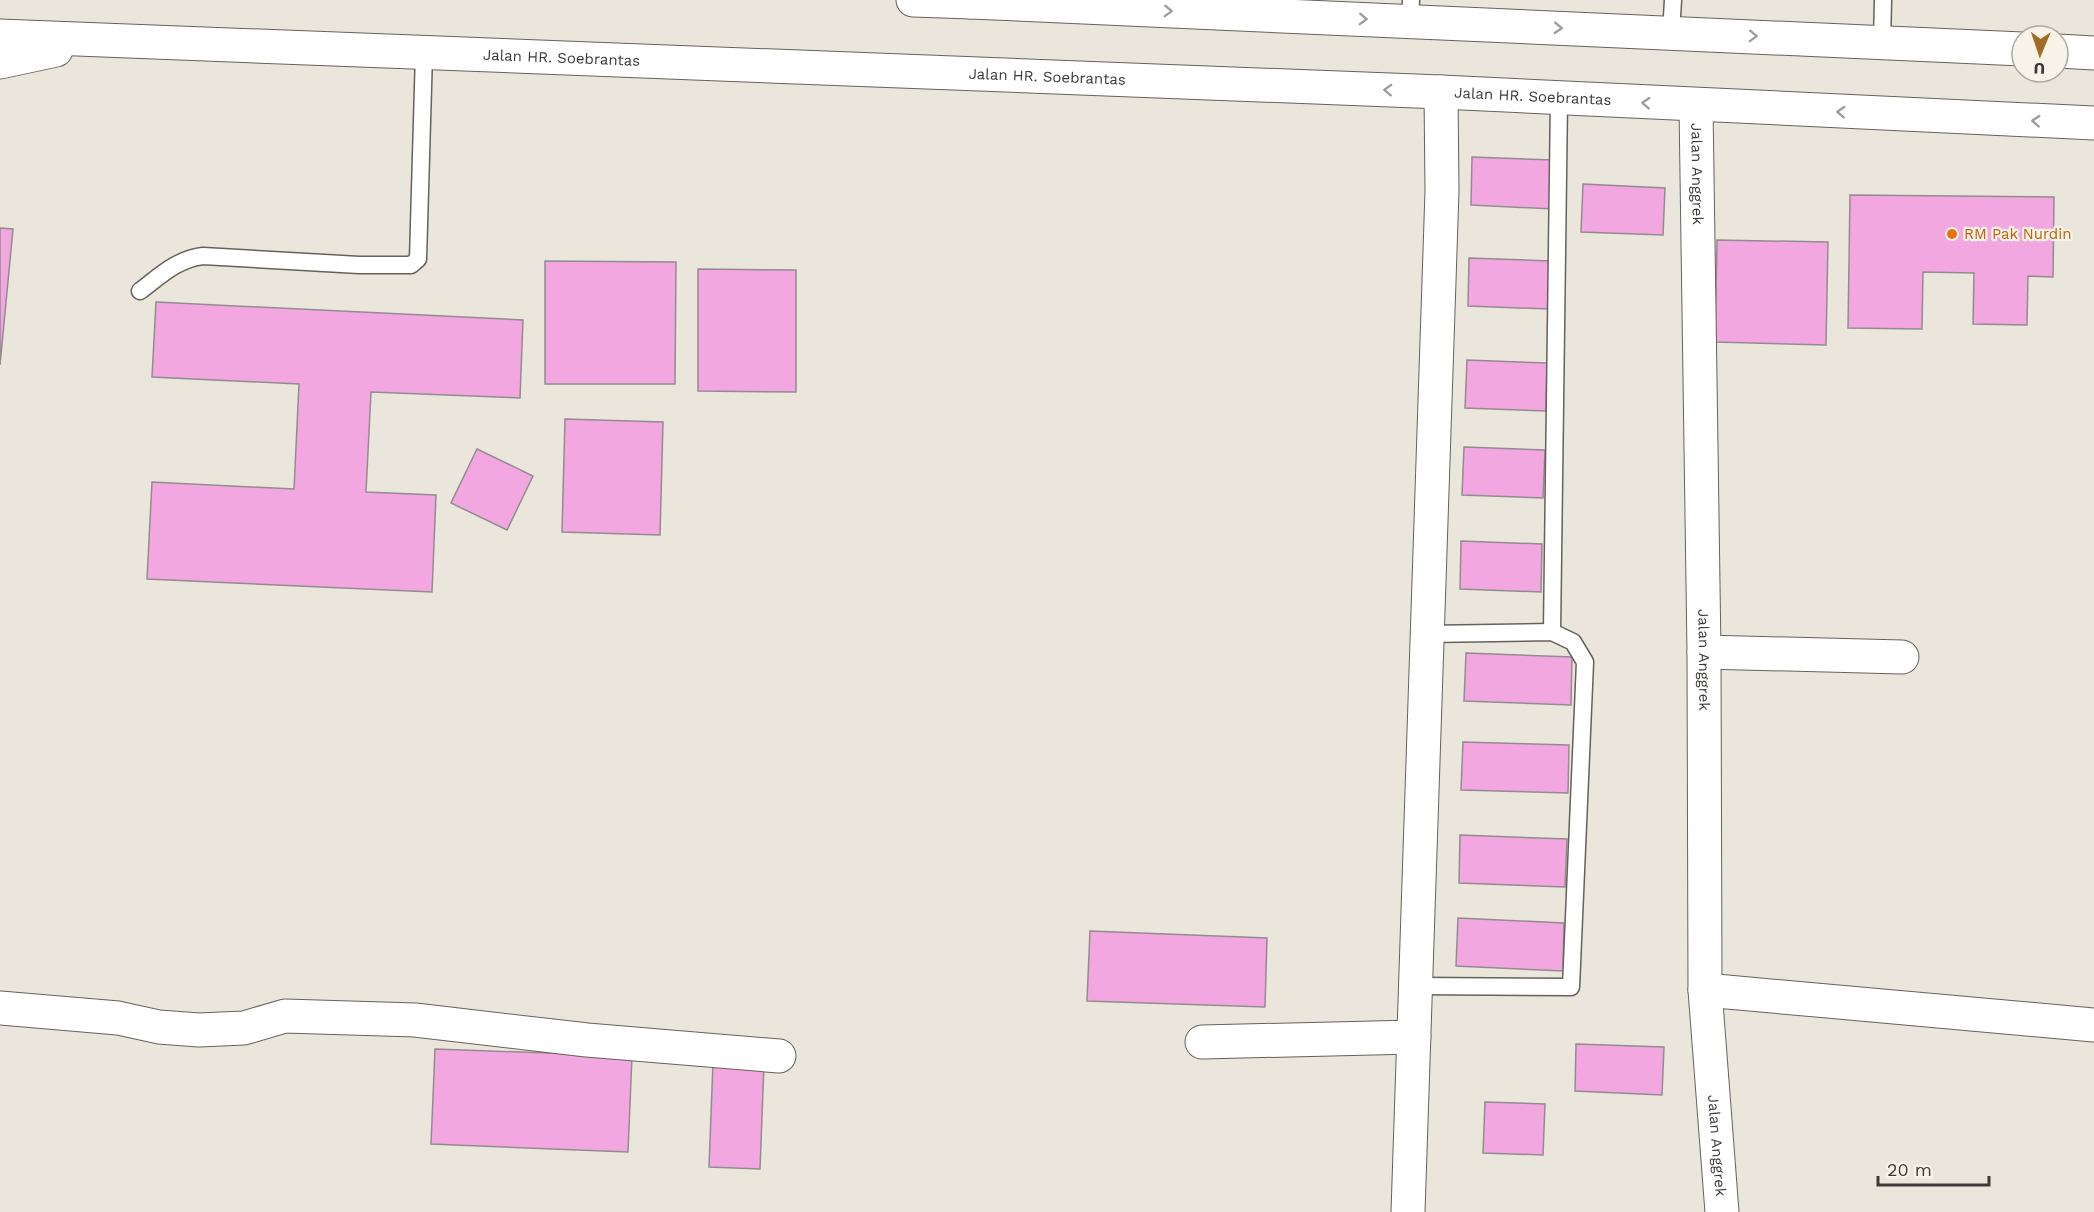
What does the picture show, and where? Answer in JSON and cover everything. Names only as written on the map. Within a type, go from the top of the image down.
[{"type":"street","points":[[913,0],[1410,11],[1671,33],[2010,48]]},
{"type":"street","name":"Jalan HR. Soebrantas","points":[[0,36],[1441,93],[2094,123]]},
{"type":"street","points":[[0,62],[108,40]]},
{"type":"street","points":[[2070,52],[2094,53]]},
{"type":"street","points":[[1408,1212],[1442,191],[1441,93]]},
{"type":"street","name":"Jalan Anggrek","points":[[1696,106],[1704,652],[1706,990],[1722,1212]]},
{"type":"street","points":[[1704,652],[1902,657]]},
{"type":"street","points":[[1706,990],[2094,1025]]},
{"type":"street","points":[[0,1008],[118,1018],[159,1027],[199,1030],[244,1028],[285,1016],[415,1020],[586,1040],[779,1056]]},
{"type":"street","points":[[1202,1042],[1414,1037]]},
{"type":"lane","points":[[1671,33],[1673,0]]},
{"type":"lane","points":[[1882,42],[1883,0]]},
{"type":"lane","points":[[140,291],[174,265],[189,258],[203,256],[359,265],[411,265],[418,260],[424,53]]},
{"type":"lane","points":[[1552,632],[1559,99]]},
{"type":"lane","points":[[1416,986],[1571,987],[1585,662],[1573,642],[1552,632],[1427,634]]},
{"type":"building","points":[[1472,157],[1554,160],[1553,209],[1471,205]]},
{"type":"building","points":[[1583,184],[1665,188],[1663,235],[1581,232]]},
{"type":"building","name":"RM Pak Nurdin","points":[[1850,195],[2054,197],[2053,277],[2028,276],[2027,325],[1973,324],[1974,273],[1923,272],[1922,329],[1848,328]]},
{"type":"building","points":[[0,228],[13,229],[0,365]]},
{"type":"building","points":[[1717,240],[1828,242],[1826,345],[1715,342]]},
{"type":"building","points":[[1469,258],[1551,261],[1549,309],[1468,306]]},
{"type":"building","points":[[545,261],[676,262],[675,384],[545,384]]},
{"type":"building","points":[[698,269],[796,270],[796,392],[698,391]]},
{"type":"building","points":[[156,302],[523,320],[520,398],[371,392],[366,492],[436,495],[432,592],[147,579],[152,482],[294,489],[299,384],[152,377]]},
{"type":"building","points":[[1467,360],[1547,363],[1546,411],[1465,408]]},
{"type":"building","points":[[565,419],[663,422],[660,535],[562,532]]},
{"type":"building","points":[[1464,447],[1545,450],[1543,498],[1462,495]]},
{"type":"building","points":[[477,449],[533,476],[507,530],[451,503]]},
{"type":"building","points":[[1461,541],[1542,544],[1541,592],[1460,589]]},
{"type":"building","points":[[1466,653],[1572,657],[1571,705],[1464,701]]},
{"type":"building","points":[[1463,742],[1569,745],[1568,793],[1461,790]]},
{"type":"building","points":[[1460,835],[1567,839],[1565,887],[1459,883]]},
{"type":"building","points":[[1458,918],[1564,923],[1563,971],[1456,966]]},
{"type":"building","points":[[1090,931],[1267,938],[1265,1007],[1087,1001]]},
{"type":"building","points":[[1576,1044],[1664,1047],[1662,1095],[1575,1091]]},
{"type":"building","points":[[435,1049],[632,1056],[628,1152],[431,1144]]},
{"type":"building","points":[[713,1062],[764,1064],[760,1169],[709,1167]]},
{"type":"building","points":[[1485,1102],[1545,1104],[1543,1155],[1483,1153]]},
{"type":"place","name":"RM Pak Nurdin","points":[[1952,234]]}]
